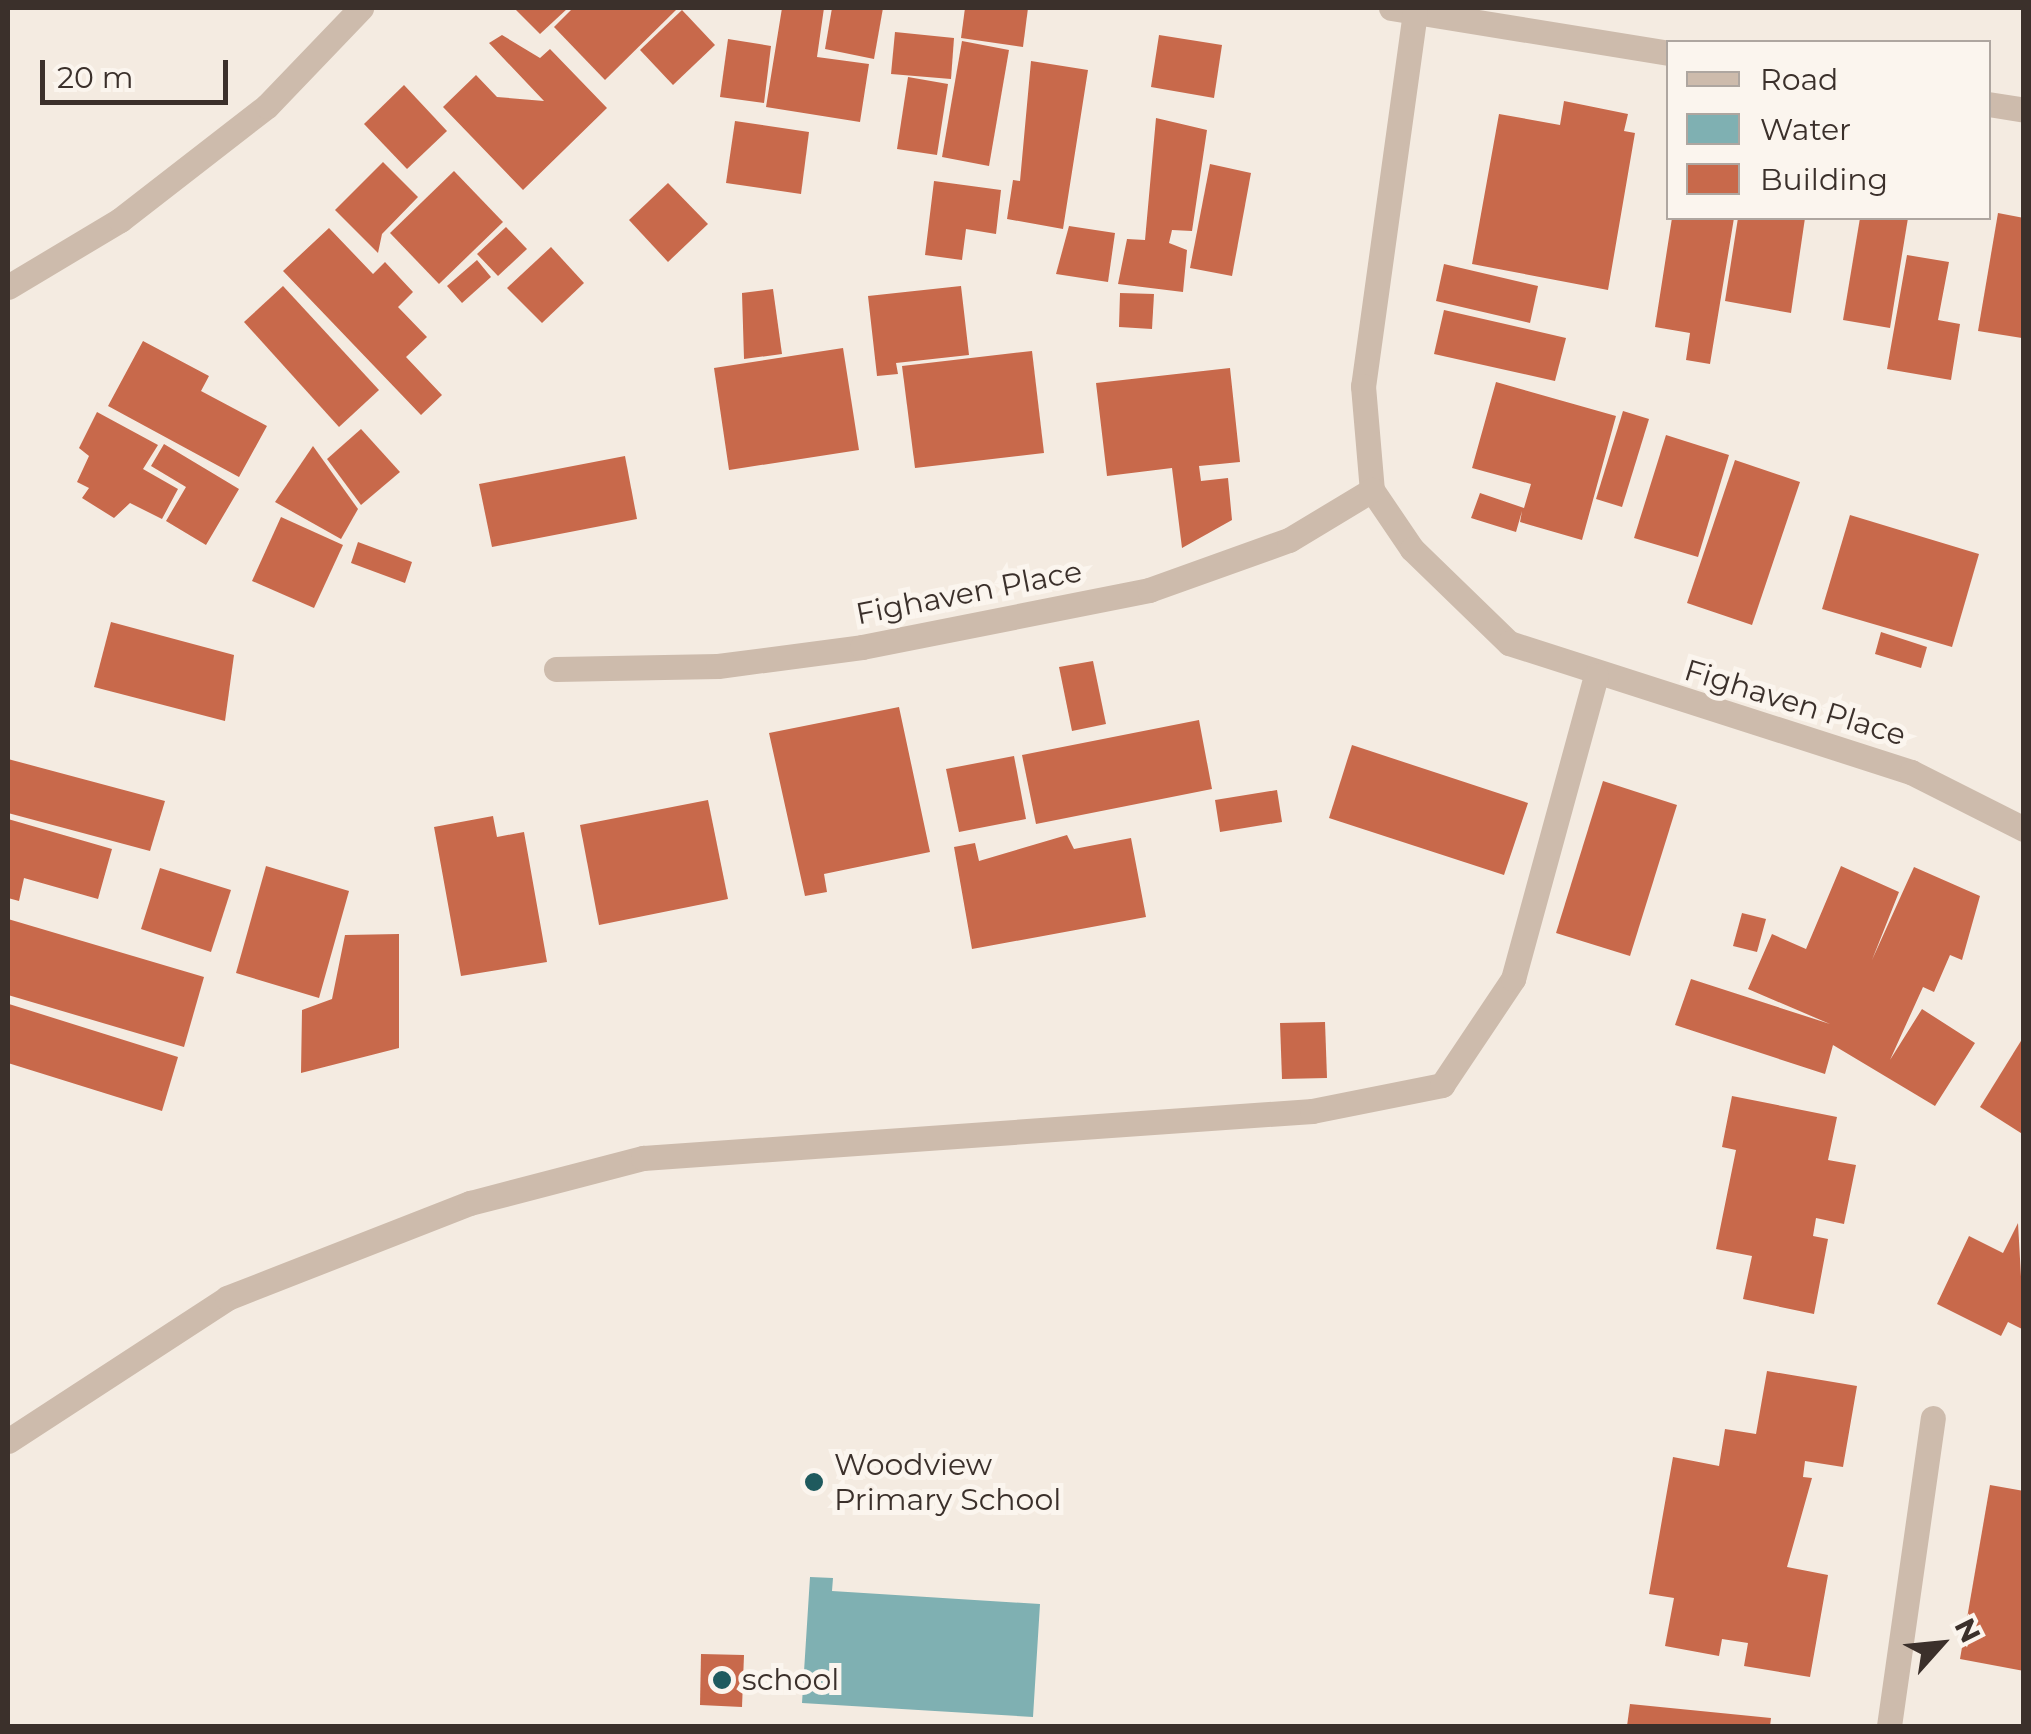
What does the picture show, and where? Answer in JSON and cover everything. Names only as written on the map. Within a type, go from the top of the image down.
[{"type":"street","points":[[8,288],[120,220],[267,106],[362,8]]},
{"type":"street","points":[[1403,10],[1666,52]]},
{"type":"street","name":"Fighaven Place","points":[[1403,10],[1363,386],[1372,490],[1412,549],[1509,643],[1596,675],[1910,772],[2024,829]]},
{"type":"street","points":[[1991,104],[2024,110]]},
{"type":"street","name":"Fighaven Place","points":[[556,669],[718,666],[862,648],[1150,590],[1290,540],[1372,490]]},
{"type":"street","points":[[8,1441],[227,1298],[470,1203],[643,1158],[1312,1111],[1442,1085],[1513,979],[1596,675]]},
{"type":"street","points":[[1889,1726],[1934,1418]]},
{"type":"water","points":[[810,1577],[833,1578],[832,1591],[1040,1604],[1033,1717],[802,1703]]},
{"type":"building","points":[[514,8],[568,8],[540,34]]},
{"type":"building","points":[[573,8],[678,8],[605,80],[554,27]]},
{"type":"building","points":[[782,8],[824,8],[817,57],[869,64],[860,122],[766,107]]},
{"type":"building","points":[[832,8],[883,8],[874,59],[825,49]]},
{"type":"building","points":[[965,8],[1028,8],[1023,47],[961,38]]},
{"type":"building","points":[[682,10],[715,45],[673,85],[640,50]]},
{"type":"building","points":[[895,32],[954,38],[951,79],[891,74]]},
{"type":"building","points":[[502,35],[540,58],[550,49],[607,108],[523,190],[443,107],[476,75],[497,97],[544,101],[489,43]]},
{"type":"building","points":[[1159,35],[1222,45],[1214,98],[1151,87]]},
{"type":"building","points":[[728,39],[771,46],[764,103],[720,97]]},
{"type":"building","points":[[962,41],[1009,50],[989,166],[942,157]]},
{"type":"building","points":[[1031,61],[1088,70],[1063,229],[1007,219],[1013,180],[1020,181]]},
{"type":"building","points":[[908,77],[948,84],[937,155],[897,149]]},
{"type":"building","points":[[404,85],[447,131],[407,169],[364,124]]},
{"type":"building","points":[[1564,101],[1628,114],[1624,131],[1635,133],[1608,290],[1472,264],[1499,114],[1560,125]]},
{"type":"building","points":[[1156,118],[1207,130],[1192,231],[1172,230],[1169,243],[1187,250],[1183,292],[1118,284],[1127,239],[1145,240]]},
{"type":"building","points":[[735,121],[809,132],[801,194],[726,183]]},
{"type":"building","points":[[383,162],[418,197],[382,234],[378,253],[335,210]]},
{"type":"building","points":[[1210,164],[1251,173],[1232,276],[1190,268]]},
{"type":"building","points":[[454,171],[503,222],[439,284],[390,233]]},
{"type":"building","points":[[934,181],[1001,190],[996,234],[966,229],[962,260],[925,255]]},
{"type":"building","points":[[668,183],[708,224],[668,262],[629,220]]},
{"type":"building","points":[[1998,213],[2024,218],[2022,338],[1978,331]]},
{"type":"building","points":[[1672,220],[1734,220],[1710,364],[1686,360],[1690,333],[1655,327]]},
{"type":"building","points":[[1738,220],[1805,220],[1791,313],[1725,301]]},
{"type":"building","points":[[1860,220],[1908,220],[1890,328],[1843,320]]},
{"type":"building","points":[[1069,226],[1115,233],[1108,282],[1056,274]]},
{"type":"building","points":[[506,227],[527,249],[498,276],[477,254]]},
{"type":"building","points":[[329,228],[373,274],[385,262],[413,292],[398,307],[427,337],[406,357],[442,395],[421,415],[283,271]]},
{"type":"building","points":[[551,247],[584,283],[542,323],[507,288]]},
{"type":"building","points":[[1907,255],[1949,262],[1938,320],[1960,324],[1951,380],[1887,369]]},
{"type":"building","points":[[477,260],[491,277],[462,303],[447,286]]},
{"type":"building","points":[[1444,264],[1538,286],[1530,323],[1436,301]]},
{"type":"building","points":[[283,286],[379,390],[339,427],[244,322]]},
{"type":"building","points":[[961,286],[969,355],[896,363],[898,374],[877,376],[868,296]]},
{"type":"building","points":[[773,289],[782,354],[744,359],[742,293]]},
{"type":"building","points":[[1120,293],[1154,294],[1152,329],[1119,327]]},
{"type":"building","points":[[1444,310],[1566,338],[1555,381],[1434,354]]},
{"type":"building","points":[[143,341],[209,376],[201,391],[267,426],[239,477],[108,406]]},
{"type":"building","points":[[843,348],[859,450],[729,470],[714,368]]},
{"type":"building","points":[[1032,351],[1044,453],[915,468],[902,366]]},
{"type":"building","points":[[1230,368],[1240,462],[1199,466],[1201,481],[1228,478],[1232,520],[1182,548],[1172,468],[1107,476],[1096,383]]},
{"type":"building","points":[[1496,382],[1616,416],[1582,540],[1520,522],[1522,511],[1516,532],[1471,518],[1480,493],[1524,508],[1531,484],[1472,468]]},
{"type":"building","points":[[1623,411],[1649,419],[1622,507],[1596,499]]},
{"type":"building","points":[[97,412],[158,445],[143,469],[178,489],[162,519],[130,503],[114,518],[82,498],[89,488],[77,482],[89,456],[79,448]]},
{"type":"building","points":[[361,429],[400,472],[361,505],[327,459]]},
{"type":"building","points":[[1666,435],[1729,455],[1698,557],[1634,538]]},
{"type":"building","points":[[164,444],[239,489],[206,545],[166,521],[186,487],[151,466]]},
{"type":"building","points":[[313,446],[358,509],[341,539],[275,502]]},
{"type":"building","points":[[625,456],[637,519],[492,547],[479,484]]},
{"type":"building","points":[[1735,460],[1800,482],[1752,625],[1687,603]]},
{"type":"building","points":[[1850,515],[1979,554],[1952,647],[1822,609]]},
{"type":"building","points":[[281,517],[343,545],[314,608],[252,581]]},
{"type":"building","points":[[358,542],[412,562],[405,583],[351,563]]},
{"type":"building","points":[[111,622],[234,655],[225,721],[94,687]]},
{"type":"building","points":[[1881,632],[1927,647],[1921,668],[1875,654]]},
{"type":"building","points":[[1093,661],[1106,724],[1072,731],[1059,667]]},
{"type":"building","points":[[899,707],[930,852],[824,874],[827,892],[805,896],[769,733]]},
{"type":"building","points":[[1199,720],[1212,789],[1036,824],[1022,755]]},
{"type":"building","points":[[1352,745],[1528,803],[1504,875],[1329,818]]},
{"type":"building","points":[[1014,756],[1026,819],[959,832],[946,769]]},
{"type":"building","points":[[8,759],[165,801],[150,851],[8,813]]},
{"type":"building","points":[[1603,781],[1677,805],[1630,956],[1556,933]]},
{"type":"building","points":[[1277,790],[1282,822],[1220,832],[1215,800]]},
{"type":"building","points":[[708,800],[728,899],[599,925],[580,825]]},
{"type":"building","points":[[493,816],[497,837],[524,832],[547,962],[461,976],[434,827]]},
{"type":"building","points":[[8,819],[112,849],[98,899],[24,878],[19,901],[8,898]]},
{"type":"building","points":[[1067,835],[1074,849],[1131,838],[1146,917],[972,949],[954,847],[975,843],[979,861]]},
{"type":"building","points":[[266,866],[349,891],[319,998],[236,973]]},
{"type":"building","points":[[1841,866],[1899,892],[1872,960],[1914,867],[1980,896],[1962,960],[1950,955],[1934,992],[1923,987],[1890,1060],[1922,1009],[1975,1043],[1935,1106],[1833,1045],[1825,1074],[1675,1025],[1691,979],[1830,1024],[1748,989],[1772,934],[1806,949]]},
{"type":"building","points":[[160,868],[231,890],[211,952],[141,929]]},
{"type":"building","points":[[1742,913],[1766,919],[1757,952],[1733,946]]},
{"type":"building","points":[[8,919],[204,977],[184,1047],[8,995]]},
{"type":"building","points":[[399,934],[399,1048],[301,1073],[302,1010],[332,999],[345,935]]},
{"type":"building","points":[[9,1004],[178,1057],[162,1111],[8,1063]]},
{"type":"building","points":[[1325,1022],[1327,1078],[1282,1079],[1280,1023]]},
{"type":"building","points":[[2024,1036],[2024,1135],[1980,1107]]},
{"type":"building","points":[[1732,1096],[1837,1117],[1828,1160],[1856,1165],[1844,1224],[1816,1218],[1813,1236],[1828,1239],[1814,1314],[1743,1299],[1752,1256],[1716,1249],[1736,1150],[1722,1147]]},
{"type":"building","points":[[2018,1223],[2024,1330],[2008,1322],[2001,1336],[1937,1304],[1969,1236],[2003,1253]]},
{"type":"building","points":[[1767,1371],[1857,1386],[1843,1467],[1805,1461],[1803,1477],[1812,1478],[1787,1567],[1828,1575],[1810,1677],[1744,1666],[1748,1643],[1722,1639],[1719,1656],[1665,1646],[1674,1598],[1649,1594],[1673,1457],[1719,1466],[1725,1429],[1756,1434]]},
{"type":"building","points":[[1990,1485],[2024,1491],[2024,1671],[1960,1659]]},
{"type":"building","name":"school","points":[[701,1654],[744,1655],[742,1707],[700,1705]]},
{"type":"building","points":[[1630,1704],[1771,1718],[1770,1726],[1627,1726]]},
{"type":"place","name":"Woodview Primary School","points":[[814,1482]]},
{"type":"place","name":"school","points":[[722,1680]]}]
